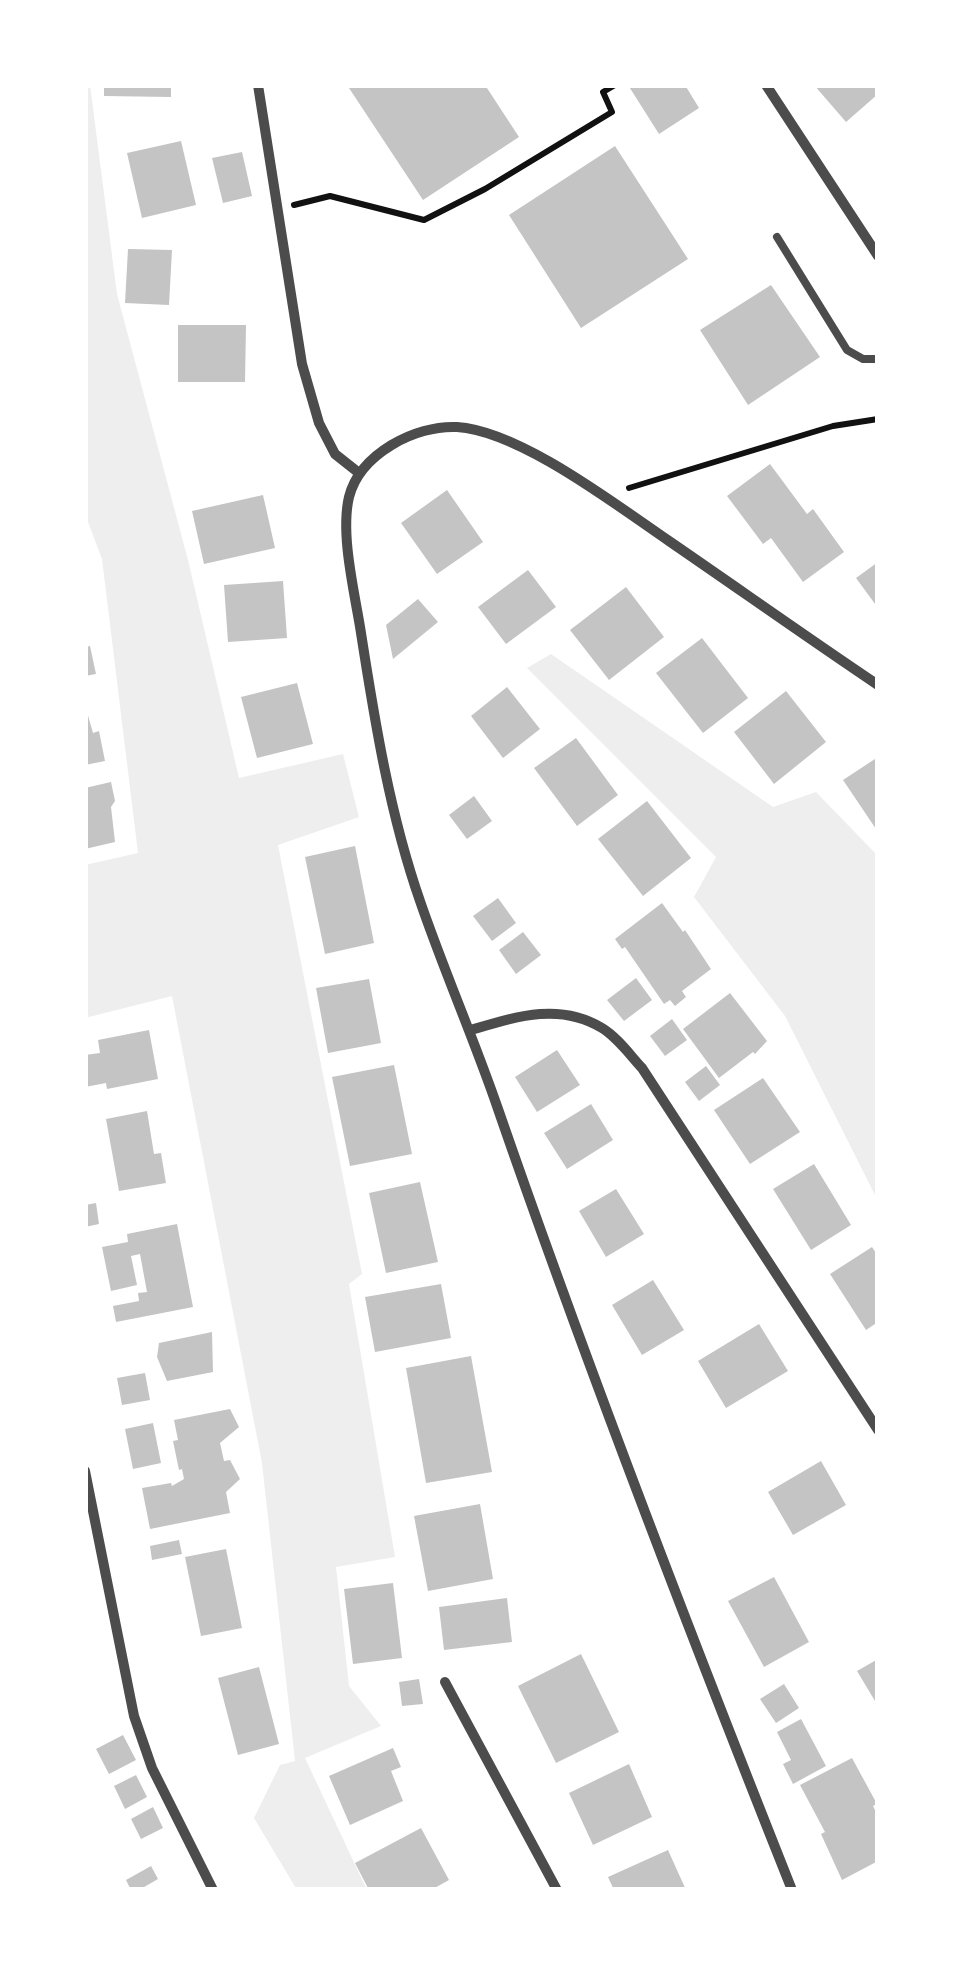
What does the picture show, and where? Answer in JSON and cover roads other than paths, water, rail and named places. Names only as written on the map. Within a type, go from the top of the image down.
[{"type":"street","points":[[258,85],[302,364],[319,424],[335,454],[359,472]]},
{"type":"street","points":[[766,85],[878,256]]},
{"type":"street","points":[[792,1890],[657,1552],[471,1030],[419,898],[379,751],[350,565],[349,498],[359,472],[376,456],[408,437],[454,427],[492,434],[533,454],[614,504],[878,685]]},
{"type":"street","points":[[471,1030],[523,1015],[566,1012],[604,1029],[642,1068],[878,1430]]},
{"type":"street","points":[[85,1471],[134,1716],[152,1768],[213,1890]]},
{"type":"street","points":[[445,1682],[557,1890]]},
{"type":"lane","points":[[777,237],[847,350],[863,359],[878,359]]}]
